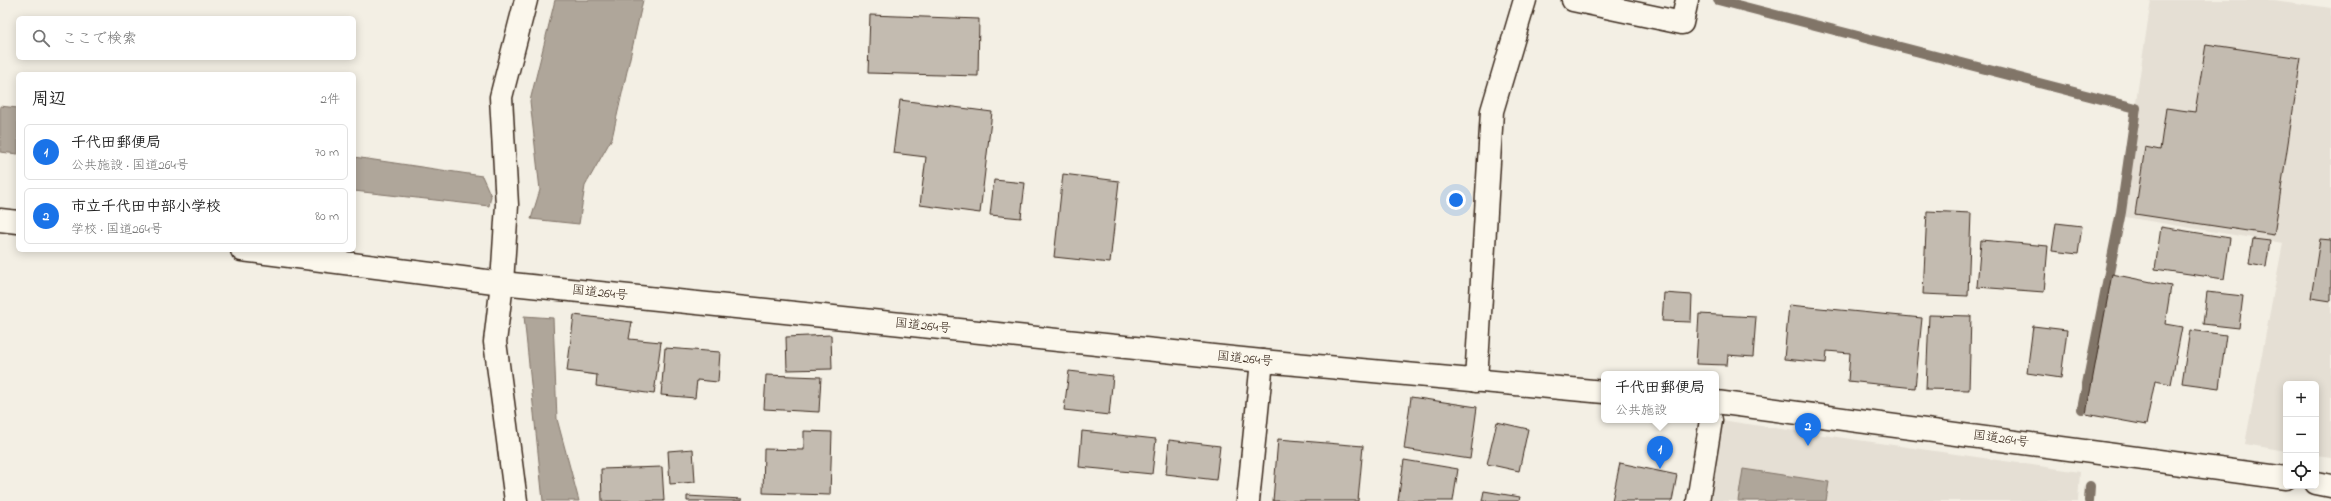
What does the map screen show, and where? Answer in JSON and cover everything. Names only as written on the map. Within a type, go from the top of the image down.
[{"type":"main road","points":[[516,501],[495,342],[502,283],[507,205],[501,97],[526,0]]},
{"type":"main road","points":[[1476,381],[1492,111],[1525,0]]},
{"type":"main road","points":[[1573,0],[1682,22],[1687,0]]},
{"type":"main road","points":[[0,220],[16,222]]},
{"type":"main road","name":"国道264号","points":[[258,252],[502,283],[1262,361],[1601,392]]},
{"type":"main road","points":[[1248,501],[1262,361]]},
{"type":"main road","name":"国道264号","points":[[1719,402],[2283,478]]},
{"type":"main road","points":[[1698,501],[1711,423]]},
{"type":"main road","points":[[2319,484],[2331,486]]},
{"type":"shaded area","points":[[555,0],[643,0],[612,138],[585,186],[579,224],[531,219],[540,190],[530,101]]},
{"type":"shaded area","points":[[2151,0],[2274,0],[2331,8],[2331,458],[2319,456],[2319,381],[2283,381],[2283,450],[2245,444],[2283,243],[2119,216]]},
{"type":"shaded area","points":[[0,106],[16,108],[16,154],[0,152]]},
{"type":"shaded area","points":[[356,157],[482,176],[491,196],[489,206],[356,191]]},
{"type":"shaded area","points":[[524,316],[553,318],[557,419],[579,501],[543,501]]},
{"type":"shaded area","points":[[1720,420],[2080,472],[2078,501],[1708,501]]},
{"type":"shaded area","points":[[1743,469],[1829,482],[1826,501],[1738,501]]},
{"type":"building","points":[[870,15],[979,19],[978,76],[868,73]]},
{"type":"building","points":[[2206,44],[2301,58],[2274,235],[2135,214],[2145,147],[2160,150],[2166,108],[2195,112]]},
{"type":"building","points":[[900,100],[992,112],[980,213],[920,205],[926,157],[893,153]]},
{"type":"building","points":[[1063,174],[1119,181],[1110,263],[1054,257]]},
{"type":"building","points":[[994,180],[1025,183],[1021,218],[990,215]]},
{"type":"building","points":[[1927,211],[1971,213],[1968,296],[1923,294]]},
{"type":"building","points":[[2056,223],[2082,226],[2078,254],[2052,251]]},
{"type":"building","points":[[2161,227],[2230,238],[2224,279],[2155,269]]},
{"type":"building","points":[[2253,239],[2270,241],[2266,267],[2249,264]]},
{"type":"building","points":[[2320,239],[2331,240],[2331,301],[2311,298]]},
{"type":"building","points":[[1981,240],[2048,246],[2044,292],[1977,287]]},
{"type":"building","points":[[2112,274],[2171,286],[2165,324],[2182,327],[2171,384],[2155,381],[2146,425],[2086,414]]},
{"type":"building","points":[[2207,292],[2243,296],[2239,328],[2203,324]]},
{"type":"building","points":[[1664,293],[1692,295],[1691,322],[1662,321]]},
{"type":"building","points":[[1789,305],[1922,318],[1915,388],[1848,381],[1850,353],[1827,351],[1826,363],[1784,359]]},
{"type":"building","points":[[1699,314],[1756,317],[1753,357],[1728,355],[1727,365],[1696,364]]},
{"type":"building","points":[[574,315],[632,322],[629,339],[661,342],[654,394],[596,386],[597,375],[567,371]]},
{"type":"building","points":[[1929,315],[1971,316],[1969,390],[1926,389]]},
{"type":"building","points":[[2033,326],[2067,330],[2061,378],[2027,373]]},
{"type":"building","points":[[2190,330],[2226,335],[2219,388],[2182,383]]},
{"type":"building","points":[[831,335],[832,369],[787,370],[786,337]]},
{"type":"building","points":[[665,348],[720,352],[718,382],[697,380],[695,398],[661,395]]},
{"type":"building","points":[[1069,371],[1113,376],[1109,415],[1064,410]]},
{"type":"building","points":[[766,375],[821,377],[819,412],[764,409]]},
{"type":"building","points":[[1411,397],[1477,407],[1470,459],[1404,449]]},
{"type":"building","points":[[1497,422],[1528,429],[1519,471],[1487,464]]},
{"type":"building","points":[[804,431],[832,432],[830,495],[763,493],[764,449],[804,450]]},
{"type":"building","points":[[1082,431],[1156,439],[1152,474],[1079,467]]},
{"type":"building","points":[[1278,439],[1363,446],[1358,501],[1273,501]]},
{"type":"building","points":[[1169,440],[1220,446],[1216,480],[1166,474]]},
{"type":"building","points":[[693,449],[695,482],[670,484],[668,451]]},
{"type":"building","points":[[1404,460],[1458,469],[1453,501],[1398,501]]},
{"type":"building","points":[[1620,463],[1677,475],[1672,501],[1612,501]]},
{"type":"building","points":[[662,467],[664,501],[602,501],[601,469]]},
{"type":"building","points":[[1484,491],[1520,497],[1519,501],[1482,501]]},
{"type":"building","points":[[687,496],[742,499],[742,501],[687,501]]},
{"type":"waterway","points":[[1718,0],[2136,108],[2121,212],[2082,409]]},
{"type":"waterway","points":[[2089,501],[2090,486]]},
{"type":"place","name":"市立千代田中部小学校","points":[[1808,446]]},
{"type":"place","name":"千代田郵便局","points":[[1660,469]]}]
